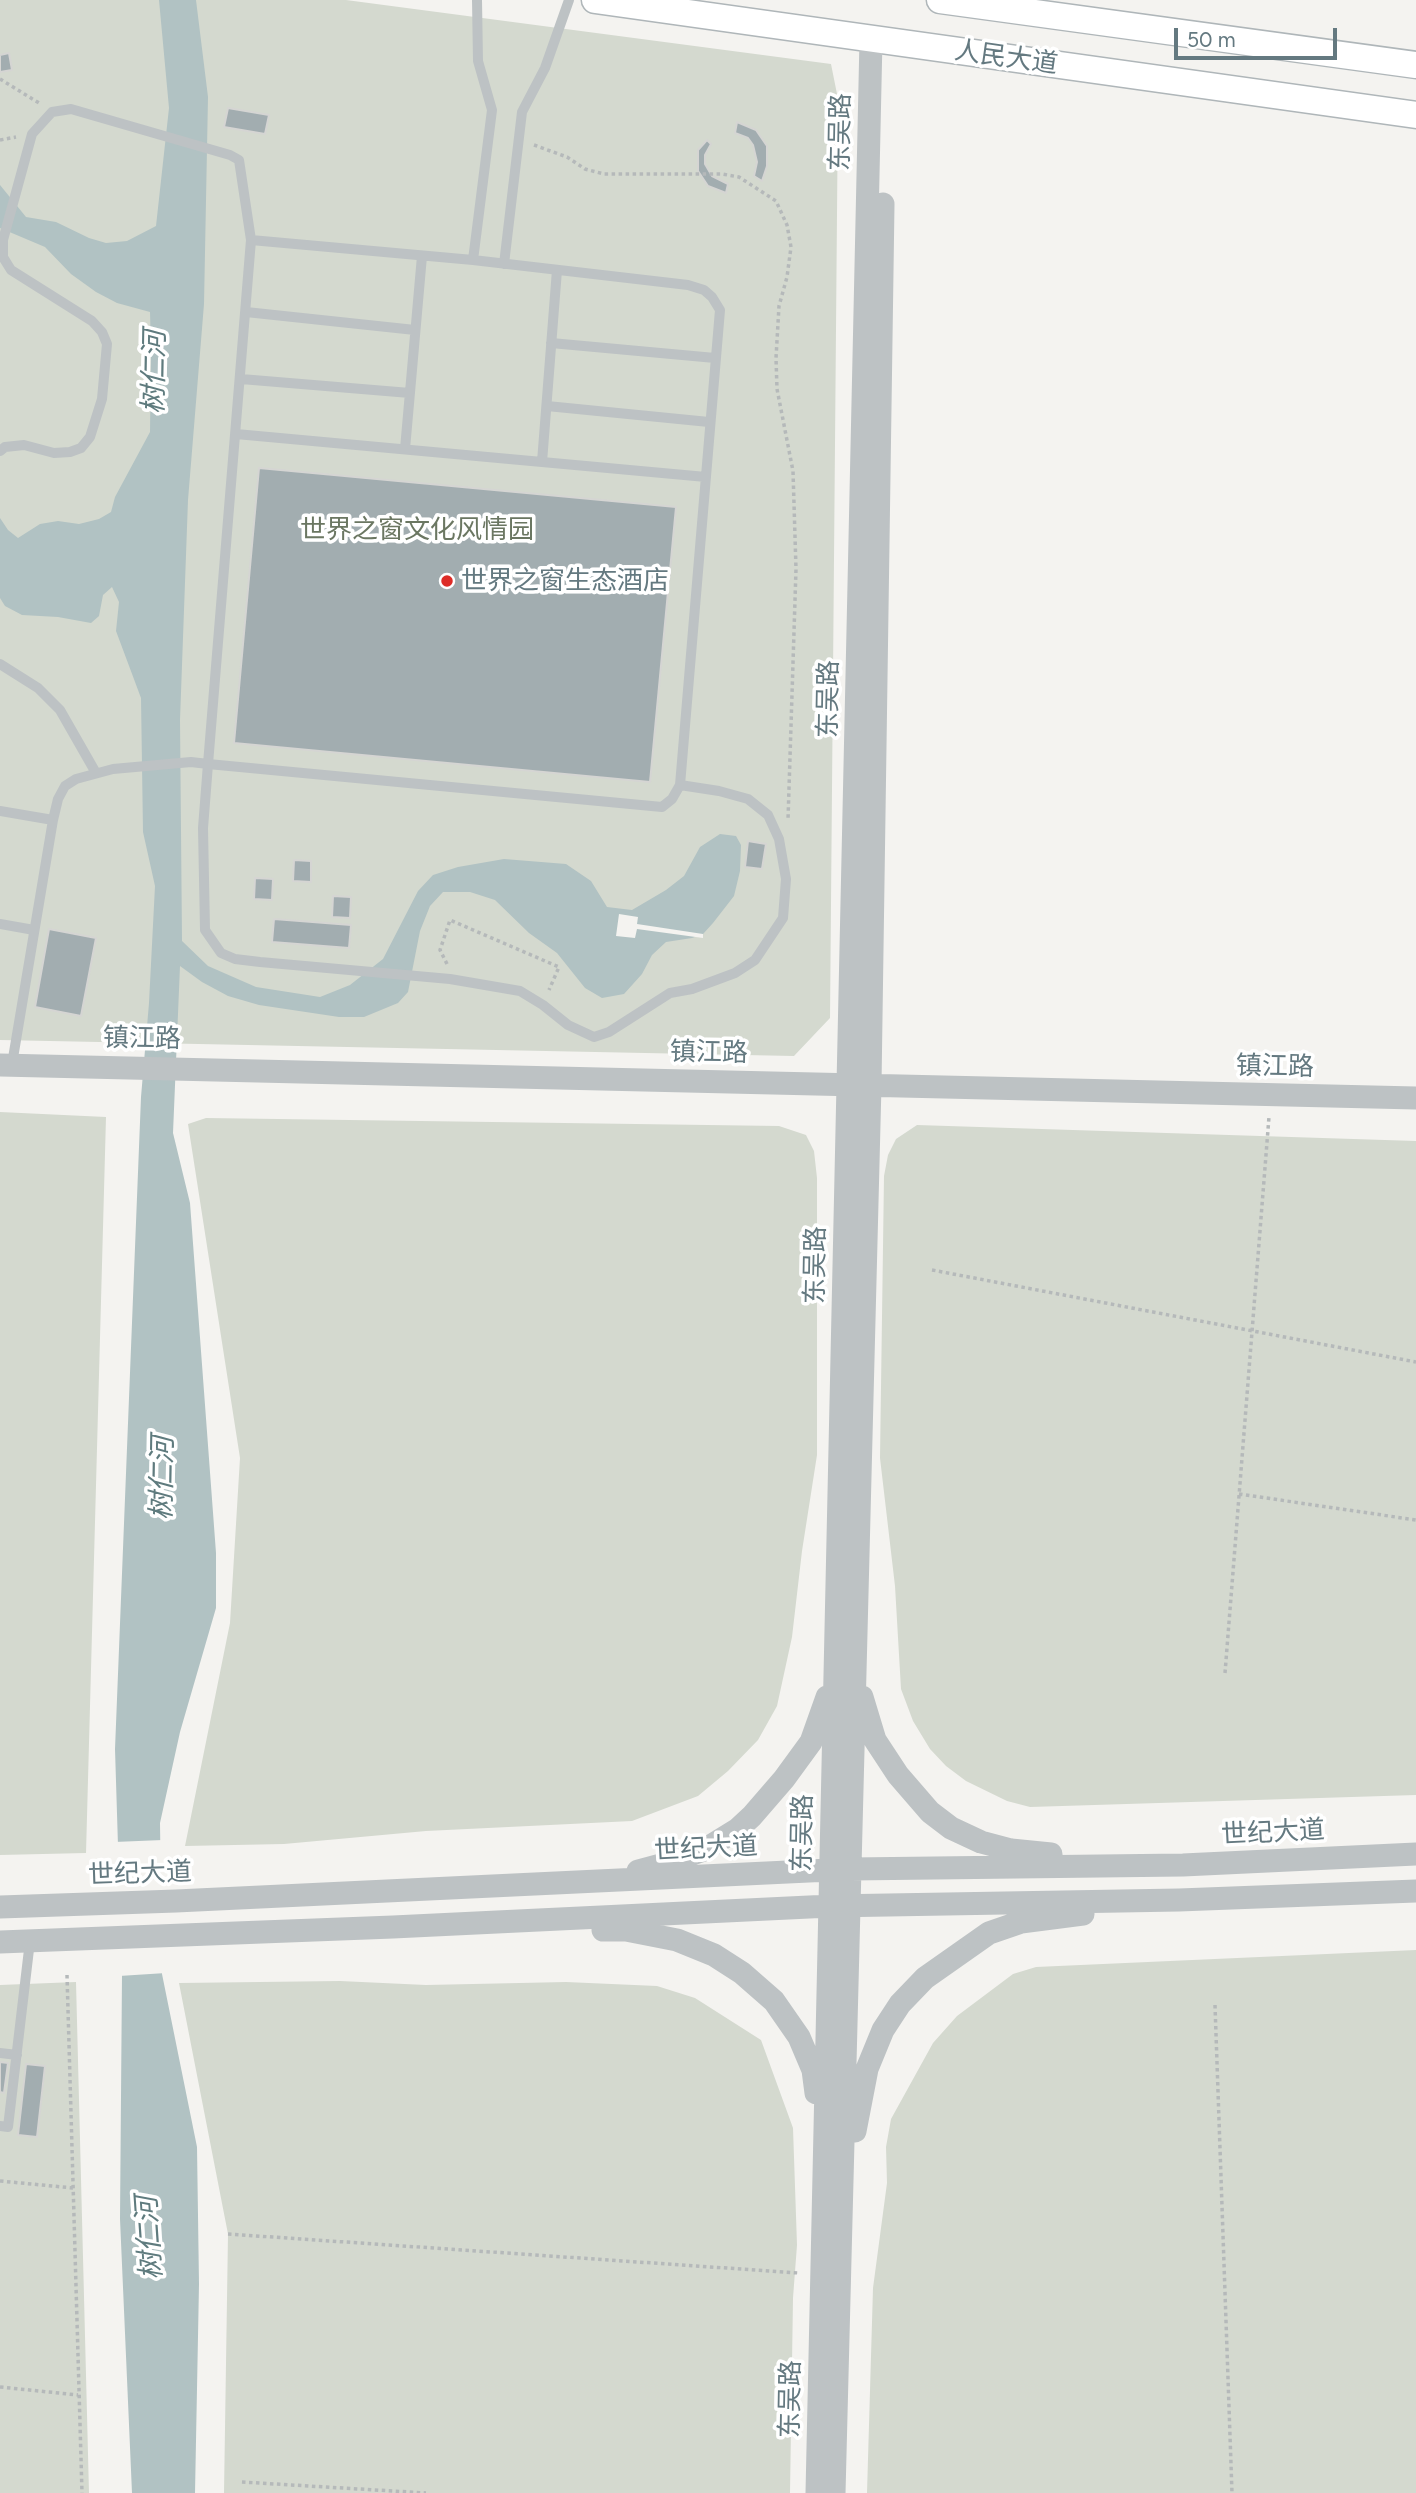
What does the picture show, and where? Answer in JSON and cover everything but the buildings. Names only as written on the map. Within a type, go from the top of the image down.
[{"type":"main road","name":"人民大道","points":[[595,0],[1416,115]]},
{"type":"main road","name":"人民大道","points":[[940,0],[1416,65]]},
{"type":"street","name":"东吴路","points":[[834,2493],[833,2192],[859,1085],[878,40]]},
{"type":"street","name":"镇江路","points":[[6,1065],[1416,1098]]},
{"type":"street","points":[[845,1677],[876,1740],[898,1775],[930,1812],[951,1828],[981,1842],[1011,1850],[1184,1865]]},
{"type":"street","points":[[584,1883],[664,1864],[704,1850],[738,1829],[762,1807],[811,1742],[845,1677]]},
{"type":"street","name":"世纪大道","points":[[0,1907],[840,1870],[1184,1865],[1416,1854]]},
{"type":"street","points":[[0,1941],[393,1927],[840,1905],[1179,1900],[1416,1891]]},
{"type":"street","points":[[833,2192],[867,2069],[883,2030],[900,2004],[926,1978],[989,1933],[1021,1922],[1179,1900]]},
{"type":"street","points":[[393,1927],[626,1930],[677,1940],[714,1955],[742,1973],[774,2001],[799,2037],[813,2070],[833,2192]]},
{"type":"street","name":"东吴路","points":[[817,2493],[822,2275],[833,2192]]},
{"type":"lane","points":[[473,260],[492,110],[478,61],[477,0]]},
{"type":"lane","points":[[504,264],[522,112],[545,68],[569,0]]},
{"type":"lane","points":[[0,451],[5,447],[24,445],[54,453],[70,453],[81,448],[90,437],[102,399],[107,344],[102,332],[92,321],[11,270],[3,257],[3,240],[32,134],[52,112],[71,109],[214,150],[239,160],[251,240],[203,828],[205,930],[211,942],[221,953],[235,958],[456,981],[520,991],[568,1026],[594,1037],[609,1032],[670,993],[692,989],[735,973],[755,960],[783,918],[786,878],[779,839],[768,815],[748,799],[680,785]]},
{"type":"lane","points":[[6,1065],[58,799],[65,786],[76,779],[113,769],[191,762],[662,807],[672,799],[680,785],[720,310],[704,289],[473,260],[251,240]]},
{"type":"lane","points":[[405,449],[422,256]]},
{"type":"lane","points":[[542,462],[557,270]]},
{"type":"lane","points":[[246,312],[415,330]]},
{"type":"lane","points":[[551,343],[715,358]]},
{"type":"lane","points":[[241,379],[410,393]]},
{"type":"lane","points":[[547,406],[709,422]]},
{"type":"lane","points":[[236,434],[706,477]]},
{"type":"lane","points":[[0,664],[38,688],[60,710],[96,773]]},
{"type":"lane","points":[[0,811],[53,820]]},
{"type":"lane","points":[[0,924],[34,930]]},
{"type":"lane","points":[[0,2126],[8,2127],[30,1940]]},
{"type":"lane","points":[[0,2053],[17,2055]]},
{"type":"path","points":[[0,79],[52,112]]},
{"type":"path","points":[[519,139],[567,157],[585,169],[604,174],[722,174],[739,177],[776,201],[788,225],[791,247],[779,306],[776,358],[777,389],[793,471],[796,569],[788,827]]},
{"type":"path","points":[[456,981],[440,950],[450,920],[559,967],[542,1005]]},
{"type":"path","points":[[1225,1673],[1271,1095]]},
{"type":"path","points":[[932,1270],[1416,1362]]},
{"type":"path","points":[[1239,1494],[1416,1520]]},
{"type":"path","points":[[67,1975],[82,2493]]},
{"type":"path","points":[[1215,2005],[1232,2493]]},
{"type":"path","points":[[0,2181],[73,2189]]},
{"type":"path","points":[[228,2234],[822,2275]]},
{"type":"path","points":[[0,2387],[79,2395]]},
{"type":"path","points":[[242,2482],[426,2493]]},
{"type":"green space","name":"世界之窗文化风情园","points":[[0,0],[346,0],[831,64],[838,99],[830,1018],[794,1056],[0,1040]]},
{"type":"green space","points":[[0,1112],[106,1117],[86,1853],[0,1855]]},
{"type":"green space","points":[[206,1118],[779,1126],[806,1135],[814,1151],[817,1178],[817,1455],[792,1637],[777,1706],[758,1740],[728,1771],[698,1796],[632,1821],[426,1831],[284,1844],[185,1846],[230,1623],[240,1458],[188,1124]]},
{"type":"green space","points":[[917,1125],[1416,1141],[1416,1795],[1030,1807],[1007,1801],[966,1781],[930,1749],[913,1721],[901,1689],[895,1586],[880,1458],[884,1176],[888,1155],[896,1139]]},
{"type":"green space","points":[[1416,1950],[1416,2493],[867,2493],[873,2288],[887,2183],[886,2147],[891,2119],[933,2043],[957,2016],[1013,1974],[1036,1967]]},
{"type":"green space","points":[[340,1981],[426,1985],[566,1982],[657,1986],[695,1998],[761,2040],[793,2128],[797,2245],[793,2298],[790,2493],[224,2493],[228,2234],[179,1983]]},
{"type":"green space","points":[[76,1982],[89,2493],[0,2493],[0,1985]]},
{"type":"water","name":"树仁河","points":[[159,0],[196,0],[208,97],[204,304],[188,500],[180,720],[182,941],[208,966],[256,987],[320,997],[350,985],[383,959],[418,891],[433,875],[458,867],[504,859],[566,864],[591,881],[607,907],[632,910],[684,876],[700,847],[720,834],[736,836],[741,845],[740,871],[734,896],[713,923],[703,934],[666,942],[652,955],[642,974],[624,994],[602,998],[585,988],[557,953],[529,933],[495,900],[470,892],[443,892],[430,906],[420,931],[408,992],[398,1003],[364,1017],[339,1017],[259,1005],[228,996],[180,966],[173,1133],[190,1203],[216,1553],[216,1608],[180,1732],[160,1823],[162,1974],[197,2147],[199,2284],[195,2493],[132,2493],[120,2219],[122,1975],[115,1749],[141,1097],[155,886],[143,832],[141,698],[116,631],[119,602],[112,587],[103,595],[99,616],[91,623],[58,617],[22,615],[5,606],[0,598],[0,518],[18,538],[40,524],[58,521],[79,524],[99,519],[111,512],[115,497],[150,432],[151,349],[150,312],[117,303],[96,292],[71,274],[45,247],[0,228],[0,185],[26,217],[56,222],[106,243],[127,241],[156,226],[169,108]]},
{"type":"pier","points":[[619,914],[638,917],[637,924],[703,934],[703,938],[637,929],[635,938],[616,936]]},
{"type":"pier","points":[[163,1840],[166,1973],[119,1976],[114,1842]]},
{"type":"place","name":"世界之窗生态酒店","points":[[447,581]]}]
